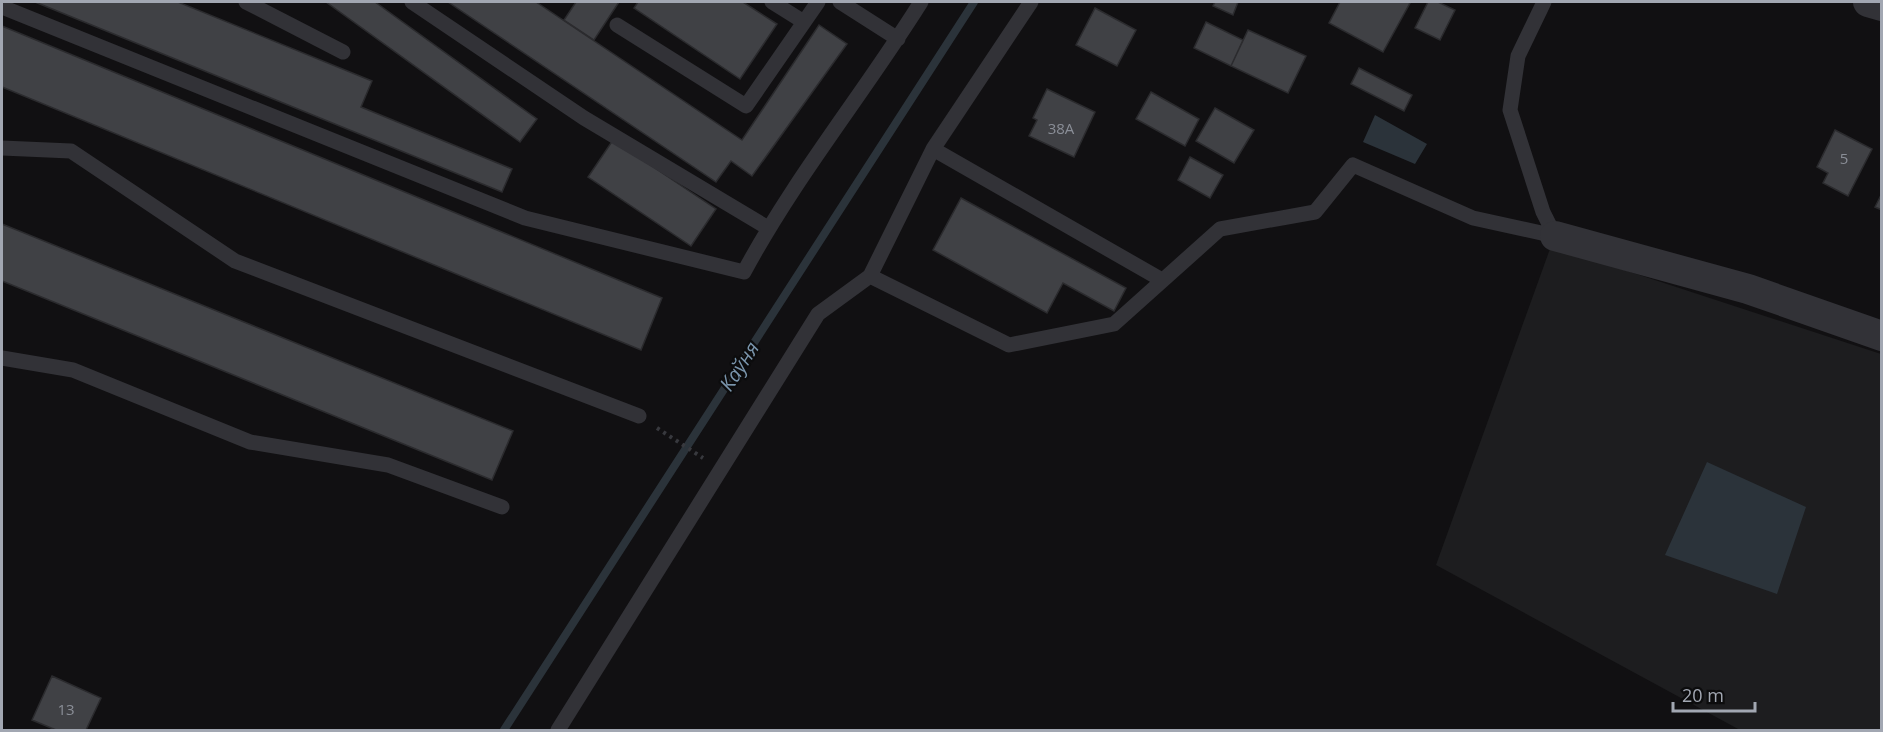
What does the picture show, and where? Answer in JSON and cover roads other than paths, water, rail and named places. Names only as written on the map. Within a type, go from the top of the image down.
[{"type":"street","points":[[1868,2],[1881,6]]},
{"type":"street","points":[[1555,236],[1748,289],[1881,336]]},
{"type":"lane","points":[[246,2],[343,52]]},
{"type":"lane","points":[[411,2],[584,118],[768,228]]},
{"type":"lane","points":[[772,2],[804,22]]},
{"type":"lane","points":[[617,24],[746,106],[818,2]]},
{"type":"lane","points":[[840,2],[898,39]]},
{"type":"lane","points":[[2,7],[525,218],[744,272],[768,228],[921,2]]},
{"type":"lane","points":[[558,730],[818,314],[870,276],[933,149],[1031,2]]},
{"type":"lane","points":[[1544,2],[1518,56],[1510,110],[1543,212],[1555,236]]},
{"type":"lane","points":[[2,148],[71,151],[235,261],[639,416]]},
{"type":"lane","points":[[933,149],[1162,280]]},
{"type":"lane","points":[[870,276],[1009,345],[1114,324],[1220,229],[1315,212],[1353,165],[1473,218],[1555,236]]},
{"type":"lane","points":[[2,358],[73,370],[250,442],[388,465],[502,507]]},
{"type":"waterway","name":"Каўня","points":[[504,730],[974,2]]}]
